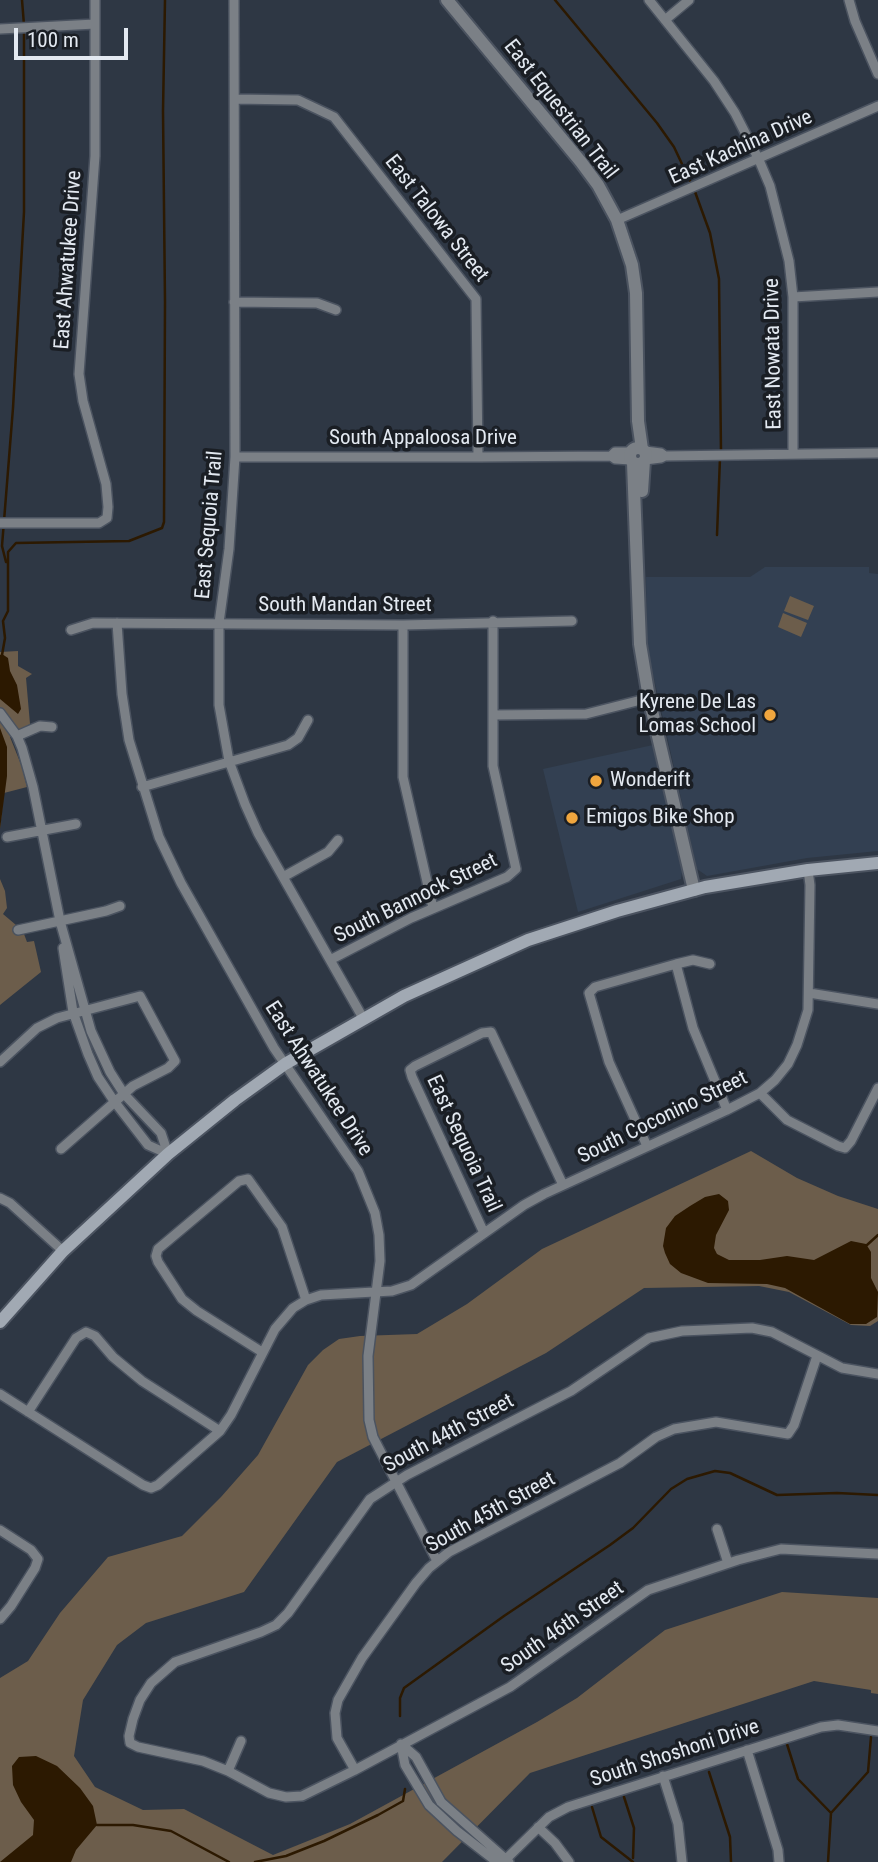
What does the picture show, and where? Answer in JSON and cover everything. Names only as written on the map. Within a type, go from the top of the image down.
[{"type":"main road","points":[[0,1322],[63,1251],[168,1154],[235,1100],[285,1064],[415,990],[528,940],[617,911],[694,890],[808,870],[878,863]]},
{"type":"street","name":"East Ahwatukee Drive","points":[[0,523],[99,523],[107,518],[106,484],[83,401],[79,374],[95,156],[94,0]]},
{"type":"street","name":"East Sequoia Trail","points":[[234,0],[235,457],[230,539],[219,623],[219,705],[229,761],[245,804],[363,1018]]},
{"type":"street","name":"East Equestrian Trail","points":[[447,0],[598,184],[617,220],[632,265],[636,293],[638,421],[641,431],[638,456],[643,528],[638,543],[640,644],[649,698],[694,890]]},
{"type":"street","name":"East Nowata Drive","points":[[649,0],[735,113],[759,160],[779,216],[789,261],[793,297],[793,453]]},
{"type":"street","points":[[665,20],[689,0]]},
{"type":"street","points":[[849,0],[878,74]]},
{"type":"street","points":[[0,29],[95,24]]},
{"type":"street","name":"East Talowa Street","points":[[235,99],[298,100],[334,117],[477,299],[478,457]]},
{"type":"street","name":"East Kachina Drive","points":[[617,220],[878,106]]},
{"type":"street","points":[[793,297],[878,292]]},
{"type":"street","points":[[234,302],[317,303],[336,310]]},
{"type":"street","name":"South Appaloosa Drive","points":[[235,457],[611,456],[615,452],[661,458],[878,453]]},
{"type":"street","points":[[493,621],[493,715],[586,714],[649,698]]},
{"type":"street","name":"South Mandan Street","points":[[71,629],[93,623],[403,625],[572,621]]},
{"type":"street","name":"East Ahwatukee Drive","points":[[117,623],[122,694],[129,740],[159,837],[181,883],[244,997],[285,1064],[358,1171],[367,1191],[379,1235],[380,1261],[368,1356],[369,1420],[373,1437],[437,1561]]},
{"type":"street","points":[[403,625],[403,777],[433,908]]},
{"type":"street","points":[[0,713],[15,733],[33,787],[60,921],[73,1012],[88,1054],[148,1144],[168,1154]]},
{"type":"street","name":"South Bannock Street","points":[[330,960],[433,908],[507,877],[516,869],[496,782],[493,715]]},
{"type":"street","points":[[142,787],[288,745],[298,738],[308,720]]},
{"type":"street","points":[[15,733],[40,726],[52,727]]},
{"type":"street","points":[[7,837],[76,824]]},
{"type":"street","points":[[283,877],[328,852],[338,840]]},
{"type":"street","name":"South Coconino Street","points":[[306,1300],[336,1293],[393,1291],[411,1285],[524,1205],[760,1093],[788,1064],[805,1024],[809,993],[808,870]]},
{"type":"street","points":[[18,930],[120,906]]},
{"type":"street","points":[[60,921],[98,1049],[119,1097],[161,1133],[168,1154]]},
{"type":"street","points":[[648,1146],[609,1062],[589,993],[595,987],[676,964],[693,960],[710,964]]},
{"type":"street","points":[[676,964],[693,1028],[727,1110]]},
{"type":"street","points":[[809,993],[878,1004]]},
{"type":"street","points":[[0,1062],[37,1028],[73,1012],[140,996],[175,1060],[168,1068],[119,1097],[61,1149]]},
{"type":"street","name":"East Sequoia Trail","points":[[484,1233],[410,1070],[482,1032],[491,1032],[564,1185]]},
{"type":"street","points":[[760,1093],[787,1120],[845,1148],[878,1088]]},
{"type":"street","points":[[0,1394],[143,1485],[151,1488],[158,1485],[220,1431],[231,1415],[262,1352],[285,1316],[306,1300],[282,1227],[248,1179],[239,1181],[158,1249],[156,1256],[183,1299],[197,1311],[262,1352]]},
{"type":"street","points":[[0,1198],[10,1203],[63,1251]]},
{"type":"street","name":"South 44th Street","points":[[228,1771],[178,1754],[138,1747],[130,1743],[129,1736],[140,1700],[156,1678],[175,1662],[276,1625],[288,1613],[370,1499],[396,1481],[571,1391],[657,1335],[682,1331],[752,1328],[772,1332],[842,1368],[878,1374]]},
{"type":"street","points":[[28,1412],[76,1338],[86,1332],[95,1336],[127,1369],[220,1431]]},
{"type":"street","name":"South 45th Street","points":[[355,1770],[337,1738],[335,1726],[338,1700],[362,1658],[416,1583],[437,1561],[449,1552],[620,1463],[656,1437],[674,1429],[716,1422],[788,1434],[794,1425],[817,1356]]},
{"type":"street","points":[[717,1529],[728,1563]]},
{"type":"street","points":[[0,1530],[31,1550],[38,1559],[29,1578],[0,1619]]},
{"type":"street","name":"South 46th Street","points":[[228,1771],[269,1793],[286,1797],[302,1796],[510,1687],[648,1590],[728,1563],[781,1549],[878,1554]]},
{"type":"street","name":"South Shoshoni Drive","points":[[504,1861],[556,1811],[821,1727],[838,1725],[878,1731]]},
{"type":"street","points":[[228,1771],[241,1741]]},
{"type":"street","points":[[401,1744],[404,1765],[429,1805],[457,1831],[504,1861]]},
{"type":"street","points":[[747,1750],[778,1850],[779,1862]]},
{"type":"street","points":[[663,1776],[677,1824],[682,1862]]},
{"type":"street","points":[[538,1827],[555,1843],[569,1862]]},
{"type":"shaded area","name":"Kyrene De Las Lomas School","points":[[765,567],[869,567],[869,573],[878,574],[878,851],[807,858],[707,876],[697,869],[650,661],[646,577],[750,577]]},
{"type":"shaded area","points":[[790,596],[814,606],[808,620],[784,611]]},
{"type":"shaded area","points":[[783,613],[807,623],[801,637],[778,627]]},
{"type":"shaded area","points":[[18,651],[18,666],[32,674],[26,678],[30,724],[10,737],[27,787],[4,793],[0,829],[0,652]]},
{"type":"shaded area","points":[[2,654],[8,658],[10,671],[17,685],[21,709],[18,714],[0,699]]},
{"type":"shaded area","points":[[0,728],[7,747],[7,776],[0,829]]},
{"type":"shaded area","points":[[653,745],[682,872],[681,879],[578,912],[543,769]]},
{"type":"shaded area","points":[[0,879],[7,908],[3,914],[16,925],[18,934],[24,934],[27,942],[34,941],[41,972],[0,1005]]},
{"type":"shaded area","points":[[751,1151],[797,1178],[838,1196],[878,1209],[878,1321],[870,1326],[851,1325],[789,1292],[759,1286],[644,1288],[546,1353],[337,1462],[244,1592],[146,1623],[117,1645],[83,1700],[74,1756],[95,1787],[143,1810],[184,1809],[273,1855],[350,1824],[537,1722],[577,1698],[665,1630],[782,1592],[878,1598],[878,1694],[871,1693],[871,1690],[814,1681],[530,1773],[442,1862],[0,1862],[0,1678],[28,1661],[60,1613],[108,1557],[182,1536],[221,1497],[258,1455],[308,1365],[323,1350],[339,1339],[417,1334],[467,1304],[542,1249]]},
{"type":"shaded area","points":[[719,1194],[728,1201],[729,1210],[716,1235],[714,1248],[717,1254],[729,1260],[760,1260],[787,1256],[814,1260],[851,1241],[866,1244],[871,1252],[871,1278],[878,1292],[877,1317],[866,1324],[850,1324],[785,1288],[767,1284],[708,1283],[681,1273],[670,1264],[665,1253],[663,1246],[666,1228],[675,1216],[690,1206],[705,1197]]},
{"type":"shaded area","points":[[36,1756],[57,1766],[80,1788],[93,1806],[97,1825],[76,1850],[71,1862],[0,1862],[33,1835],[34,1820],[13,1785],[12,1766],[19,1757]]},
{"type":"waterway","points":[[22,0],[24,25]]},
{"type":"waterway","points":[[2,655],[5,638],[3,621],[8,611],[8,552],[16,543],[129,541],[162,528],[164,522],[165,0]]},
{"type":"waterway","points":[[555,0],[657,123],[674,147],[691,183]]},
{"type":"waterway","points":[[6,562],[2,546],[24,212],[24,31]]},
{"type":"waterway","points":[[694,189],[710,233],[719,279],[721,452]]},
{"type":"waterway","points":[[717,535],[720,458]]},
{"type":"waterway","points":[[867,1245],[878,1235]]},
{"type":"waterway","points":[[400,1716],[400,1698],[404,1688],[504,1616],[610,1545],[633,1528],[671,1489],[687,1479],[715,1471],[730,1473],[777,1495],[878,1495]]},
{"type":"waterway","points":[[831,1813],[868,1772],[871,1737]]},
{"type":"waterway","points":[[786,1741],[798,1779],[831,1813],[828,1862]]},
{"type":"waterway","points":[[709,1772],[730,1837],[731,1862]]},
{"type":"waterway","points":[[255,1862],[286,1856],[378,1815],[403,1801],[405,1789]]},
{"type":"waterway","points":[[624,1797],[634,1828],[633,1858]]},
{"type":"waterway","points":[[592,1807],[601,1837],[633,1862]]},
{"type":"waterway","points":[[97,1825],[133,1825],[171,1831],[229,1862]]},
{"type":"place","name":"Kyrene De Las Lomas School","points":[[770,715]]},
{"type":"place","name":"Wonderift","points":[[596,781]]},
{"type":"place","name":"Emigos Bike Shop","points":[[572,818]]}]
